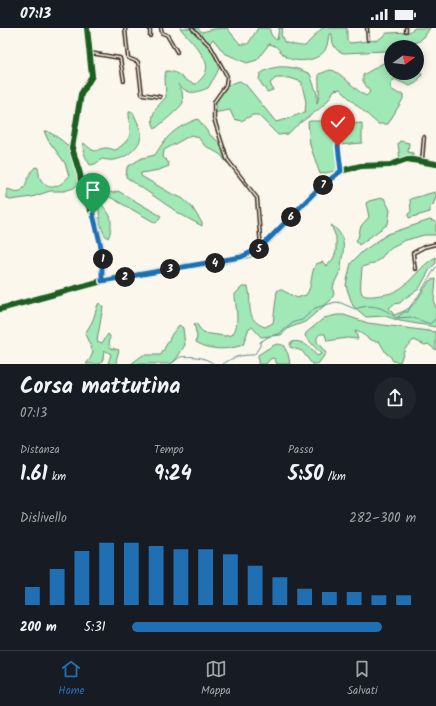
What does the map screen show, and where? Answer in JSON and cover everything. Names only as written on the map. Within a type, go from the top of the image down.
[{"type":"street","points":[[87,28],[92,77],[81,94],[72,148],[81,175],[83,194],[95,219],[101,243],[103,258],[102,281]]},
{"type":"street","points":[[125,28],[128,58],[138,62],[142,94],[160,97]]},
{"type":"street","points":[[150,28],[150,36]]},
{"type":"street","points":[[161,28],[162,33],[166,34],[177,52]]},
{"type":"street","points":[[192,28],[210,45],[226,75],[226,85],[214,102],[214,121],[227,159],[258,199],[261,248]]},
{"type":"street","points":[[367,28],[368,40]]},
{"type":"street","points":[[90,53],[120,58],[124,81]]},
{"type":"street","points":[[335,121],[341,171]]},
{"type":"street","points":[[422,161],[424,137]]},
{"type":"street","points":[[0,309],[102,281],[227,260],[248,255],[261,248],[319,188],[341,171],[360,166],[390,165],[407,159],[436,164]]},
{"type":"street","points":[[415,269],[413,253],[424,247],[436,244]]},
{"type":"green space","points":[[180,28],[198,28],[202,32],[227,28],[240,44],[248,44],[258,28],[270,28],[270,32],[277,40],[279,28],[283,28],[281,34],[284,42],[305,46],[322,28],[347,28],[347,41],[350,43],[378,40],[387,33],[409,32],[415,28],[430,28],[420,40],[384,40],[384,51],[344,53],[334,46],[332,34],[329,34],[327,46],[322,54],[313,59],[303,61],[288,58],[275,46],[269,44],[257,60],[247,63],[224,53],[213,39],[209,44],[217,57],[219,66],[216,75],[208,88],[189,92],[178,84],[182,91],[183,103],[174,113],[155,129],[152,120],[154,112],[166,97],[166,71],[174,72],[196,84],[206,71],[207,66],[205,60],[193,42]]},
{"type":"green space","points":[[384,63],[384,80],[393,80],[391,84],[391,89],[399,94],[403,94],[403,99],[388,124],[378,124],[340,89],[334,90],[320,109],[300,123],[288,134],[278,135],[258,115],[253,115],[241,121],[234,119],[230,110],[213,113],[220,92],[228,85],[240,81],[246,85],[276,122],[305,112],[306,102],[302,82],[290,78],[276,78],[270,83],[273,90],[267,92],[259,80],[260,74],[272,68],[285,67],[298,69],[310,74],[317,94],[317,103],[319,92],[319,74],[330,70],[335,71],[366,96],[370,92],[363,81],[363,75]]},
{"type":"green space","points":[[396,80],[418,80],[410,86]]},
{"type":"green space","points":[[129,112],[133,112],[141,132],[140,141],[130,153],[122,158],[116,160],[102,159],[95,164],[90,165],[84,151],[84,143],[94,151],[103,148],[116,150],[129,137]]},
{"type":"green space","points":[[198,119],[210,135],[226,148],[229,163],[227,163],[221,155],[204,145],[198,137],[191,135],[164,150],[163,157],[168,162],[169,166],[159,170],[141,173],[141,176],[172,194],[182,198],[192,207],[202,223],[202,226],[180,214],[126,177],[127,167],[142,158],[155,155],[173,132]]},
{"type":"green space","points":[[334,121],[340,170],[320,174],[310,145],[308,122]]},
{"type":"green space","points":[[362,123],[362,143],[339,145],[337,125]]},
{"type":"green space","points":[[44,131],[47,131],[57,137],[69,148],[78,168],[80,178],[79,183],[74,188],[64,191],[50,191],[32,197],[10,200],[7,198],[8,189],[20,191],[23,189],[35,167],[38,168],[40,178],[47,186],[54,187],[62,183],[69,176],[65,163],[48,140]]},
{"type":"green space","points":[[400,141],[409,143],[408,152],[413,153],[413,159],[400,160],[398,143]]},
{"type":"green space","points":[[106,191],[113,193],[118,191],[161,216],[156,223],[108,196],[105,196],[101,202],[111,218],[108,238],[101,226],[98,198]]},
{"type":"green space","points":[[435,192],[436,196],[433,205],[430,206],[430,212],[409,218],[408,214],[411,212],[410,199]]},
{"type":"green space","points":[[384,198],[390,210],[388,224],[359,245],[356,240],[358,238],[361,226],[369,217],[366,203]]},
{"type":"green space","points":[[430,220],[436,222],[436,235],[424,235],[403,241],[390,248],[374,263],[362,267],[361,292],[365,296],[374,296],[394,292],[402,288],[430,260],[436,257],[436,263],[430,269],[419,289],[400,303],[394,304],[389,308],[394,315],[409,308],[417,300],[431,280],[436,279],[434,302],[436,309],[436,327],[400,321],[385,316],[366,317],[353,306],[347,289],[346,285],[351,263],[363,251],[388,234]]},
{"type":"green space","points":[[331,225],[339,232],[343,248],[341,268],[334,285],[334,294],[331,300],[305,322],[289,328],[281,335],[261,337],[252,327],[249,328],[243,345],[237,347],[219,349],[207,347],[196,342],[197,336],[194,324],[196,323],[203,333],[225,336],[232,335],[235,331],[237,320],[235,294],[242,287],[248,287],[251,315],[258,324],[265,327],[273,323],[277,291],[280,289],[297,298],[306,295],[310,288],[313,271],[316,264],[322,262],[327,266],[333,259],[336,252],[336,237]]},
{"type":"green space","points":[[100,303],[103,307],[97,341],[102,343],[108,334],[110,336],[109,345],[111,348],[119,350],[116,361],[118,364],[108,364],[111,354],[104,350],[103,359],[100,364],[86,364],[93,352],[85,334],[93,320],[98,304]]},
{"type":"green space","points":[[344,315],[368,323],[436,332],[436,350],[428,344],[425,345],[414,340],[405,348],[400,362],[393,361],[379,341],[372,341],[355,331],[358,339],[347,338],[327,341],[325,334],[320,334],[317,337],[317,342],[326,353],[318,364],[312,364],[302,351],[290,347],[291,342],[295,341],[306,345],[317,356],[321,354],[305,336],[306,333],[324,318]]},
{"type":"green space","points":[[179,325],[183,328],[185,345],[177,359],[170,364],[131,364],[143,355],[161,355],[172,334]]},
{"type":"green space","points":[[277,344],[283,345],[288,354],[290,364],[277,364],[274,358],[270,359],[266,364],[258,364],[258,355]]},
{"type":"waterway","points":[[397,318],[404,312],[408,312],[436,267]]},
{"type":"waterway","points":[[223,364],[238,356],[254,355],[260,346],[260,342],[270,336],[279,334],[294,322],[302,320],[315,308],[336,302],[355,309],[367,306],[377,307],[396,318],[411,317],[430,324],[436,318]]},
{"type":"waterway","points":[[171,364],[180,357],[202,358],[214,364]]},
{"type":"cycle path","points":[[87,28],[92,76],[81,94],[72,148],[80,174],[83,194],[95,219],[100,241],[103,258],[102,281]]},
{"type":"cycle path","points":[[0,309],[102,281],[219,262],[248,255],[261,248],[319,188],[340,171],[361,166],[390,165],[407,159],[436,164]]},
{"type":"route","points":[[93,214],[101,243],[103,260],[102,281],[241,257],[260,248],[277,230],[308,202],[319,188],[341,171],[338,146]]}]
